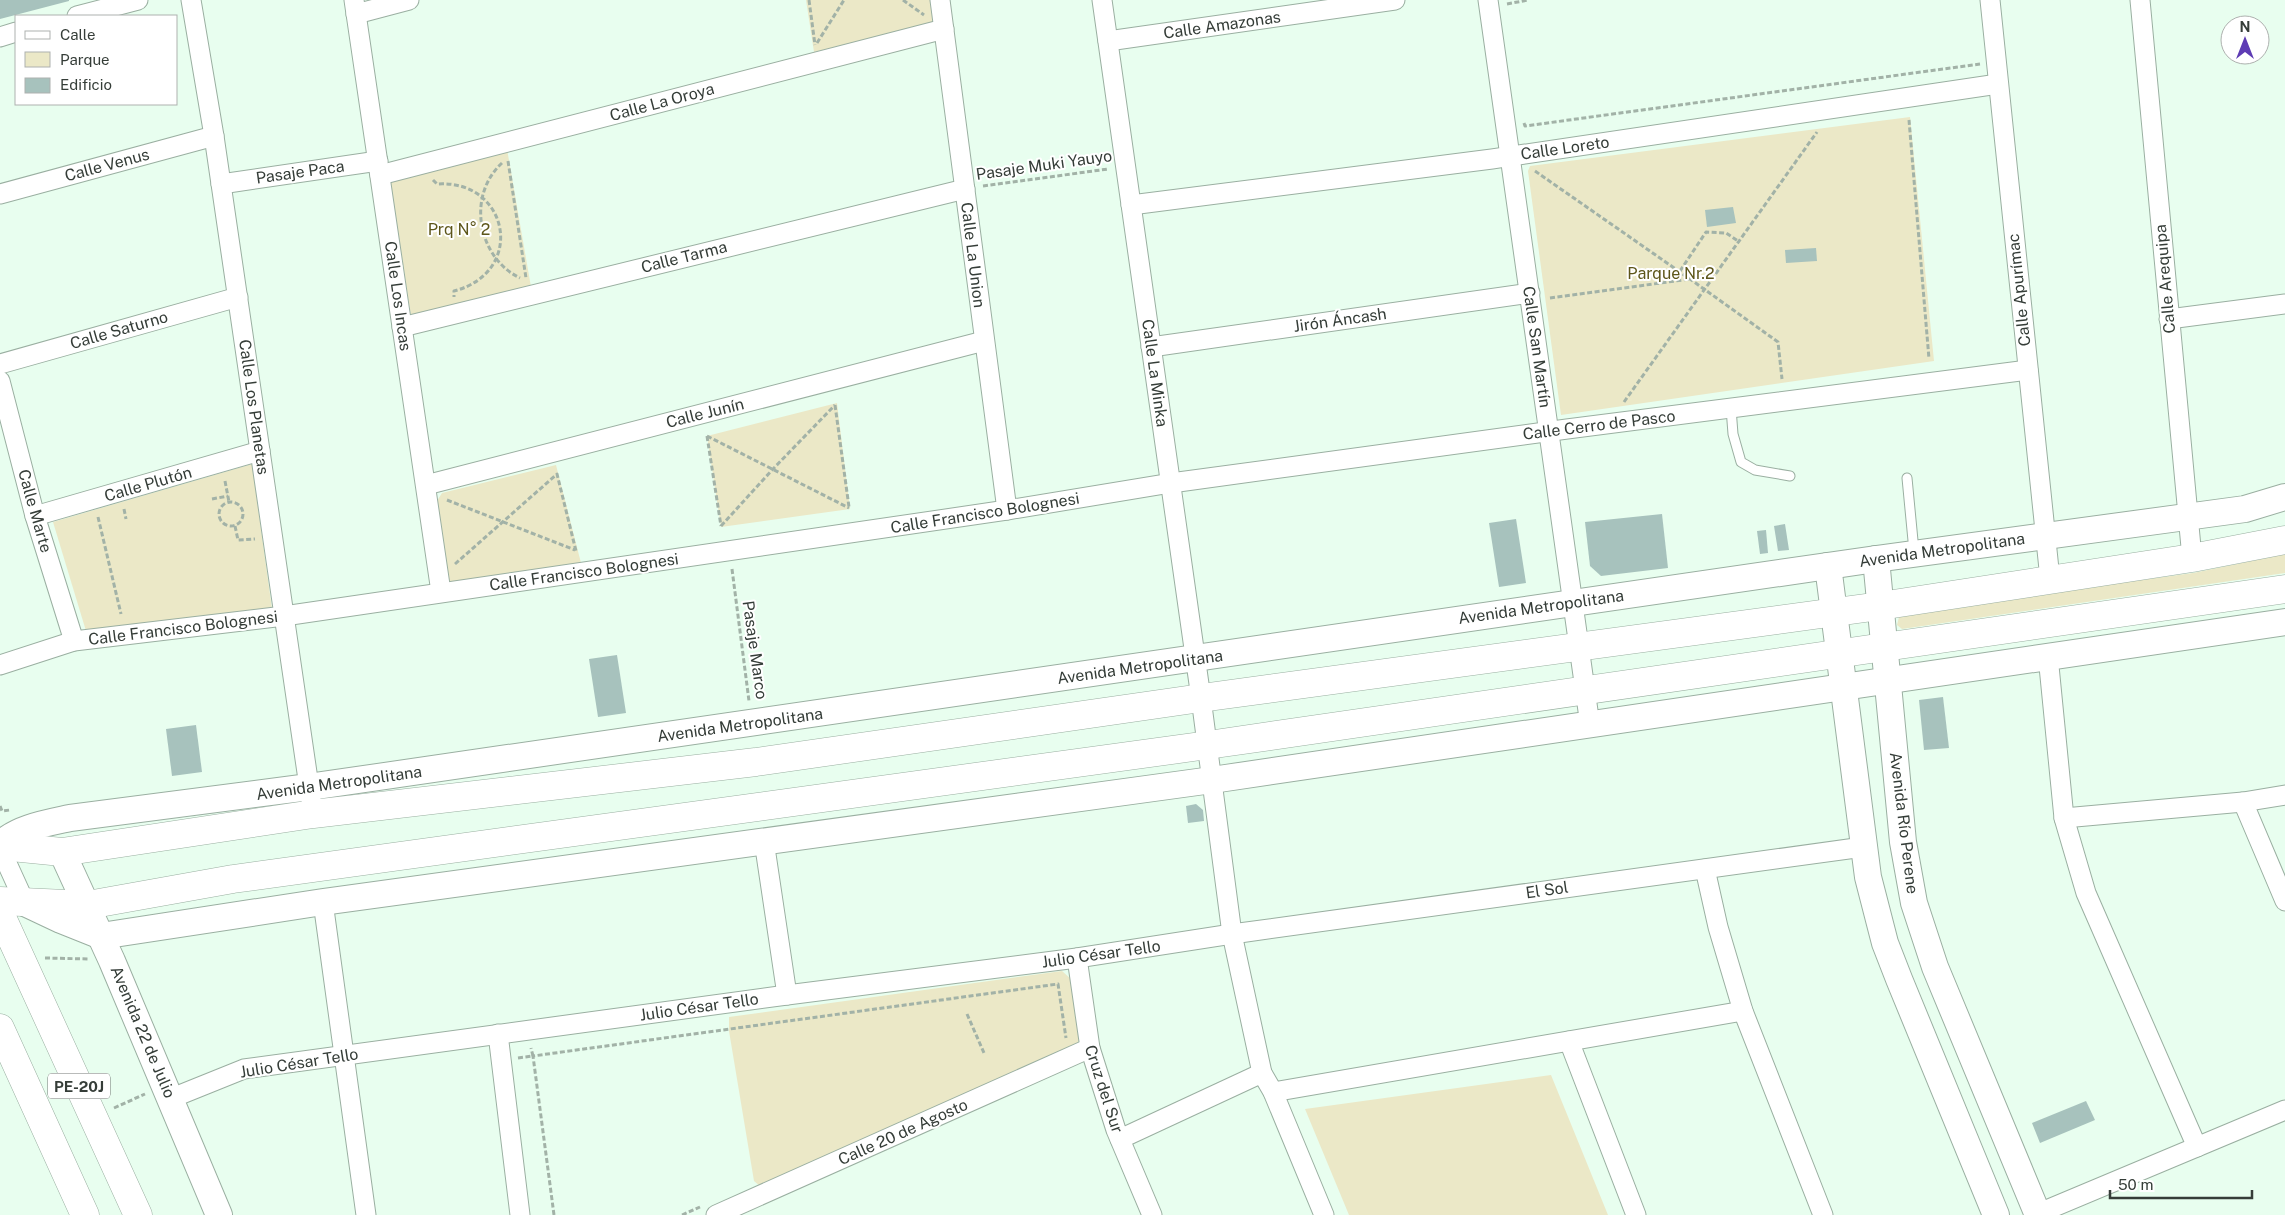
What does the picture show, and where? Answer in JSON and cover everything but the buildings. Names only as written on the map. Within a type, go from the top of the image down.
[{"type":"main road","name":"Avenida Metropolitana","points":[[0,846],[62,852],[313,814],[756,762],[1201,698],[1835,613],[2192,558],[2285,540]]},
{"type":"main road","points":[[12,902],[88,904],[233,879],[1208,745],[2285,589]]},
{"type":"main road","name":"PE-20J","points":[[0,913],[138,1215]]},
{"type":"main road","name":"PE-20J","points":[[0,1028],[85,1215]]},
{"type":"street","points":[[81,15],[138,0]]},
{"type":"street","name":"Calle Los Planetas","points":[[191,0],[238,296],[313,814]]},
{"type":"street","points":[[355,7],[409,0]]},
{"type":"street","name":"Calle La Union","points":[[940,0],[1007,510]]},
{"type":"street","name":"Calle La Minka","points":[[1102,0],[1208,745],[1232,934],[1262,1074],[1273,1092],[1324,1215]]},
{"type":"street","name":"Calle Amazonas","points":[[1108,41],[1395,0]]},
{"type":"street","name":"Calle San Martín","points":[[1488,0],[1590,724]]},
{"type":"street","name":"Calle Apurímac","points":[[1990,0],[2050,579]]},
{"type":"street","name":"Calle Arequipa","points":[[2140,0],[2192,558]]},
{"type":"street","name":"Calle Los Incas","points":[[355,7],[441,592]]},
{"type":"street","name":"Calle La Oroya","points":[[379,168],[944,29]]},
{"type":"street","points":[[0,37],[15,32]]},
{"type":"street","name":"Calle Loreto","points":[[1131,205],[1510,156],[1998,84]]},
{"type":"street","name":"Calle Venus","points":[[0,194],[214,136]]},
{"type":"street","name":"Pasaje Paca","points":[[221,184],[379,168]]},
{"type":"street","name":"Calle Tarma","points":[[402,327],[965,189]]},
{"type":"street","name":"Jirón Áncash","points":[[1152,348],[1530,293]]},
{"type":"street","name":"Calle Saturno","points":[[0,364],[238,296]]},
{"type":"street","points":[[2169,319],[2285,304]]},
{"type":"street","name":"Calle Junín","points":[[426,485],[984,341]]},
{"type":"street","name":"Calle Cerro de Pasco","points":[[1171,483],[2028,370]]},
{"type":"street","name":"Calle Marte","points":[[0,381],[36,516],[74,641]]},
{"type":"street","name":"Calle Plutón","points":[[36,516],[260,451]]},
{"type":"street","name":"Calle Francisco Bolognesi","points":[[0,665],[74,641],[284,616],[730,552],[1171,483]]},
{"type":"street","name":"Avenida Metropolitana","points":[[0,846],[6,839],[36,826],[70,818],[309,787],[1195,659],[1573,602],[1915,553],[2245,509],[2285,498]]},
{"type":"street","name":"Avenida Río Perene","points":[[1876,559],[1902,842],[1916,911],[1935,967],[2038,1214]]},
{"type":"street","points":[[1828,566],[1863,847],[1873,899],[1885,944],[1996,1215]]},
{"type":"street","points":[[0,846],[12,902],[102,936],[322,902],[1212,780],[2285,622]]},
{"type":"street","points":[[2048,656],[2064,818],[2086,892],[2197,1146]]},
{"type":"street","points":[[2064,818],[2243,802],[2285,795]]},
{"type":"street","points":[[2243,802],[2285,901]]},
{"type":"street","points":[[764,841],[787,995]]},
{"type":"street","name":"El Sol","points":[[1232,934],[1863,847]]},
{"type":"street","name":"Avenida 22 de Julio","points":[[62,852],[102,936],[219,1215]]},
{"type":"street","points":[[1705,869],[1718,927],[1743,1011],[1823,1215]]},
{"type":"street","points":[[322,902],[366,1215]]},
{"type":"street","name":"Julio César Tello","points":[[169,1092],[244,1069],[787,995],[1077,958],[1232,934]]},
{"type":"street","name":"Cruz del Sur","points":[[1077,958],[1090,1048],[1120,1139],[1152,1215]]},
{"type":"street","points":[[1273,1092],[1743,1011]]},
{"type":"street","points":[[498,1034],[520,1215]]},
{"type":"street","points":[[1569,1041],[1636,1215]]},
{"type":"street","name":"Calle 20 de Agosto","points":[[716,1215],[1090,1048]]},
{"type":"street","points":[[1120,1139],[1262,1074]]},
{"type":"street","points":[[2038,1214],[2285,1110]]},
{"type":"lane","points":[[1731,408],[1732,434],[1741,462],[1755,470],[1790,476]]},
{"type":"lane","points":[[1907,478],[1915,553]]},
{"type":"path","points":[[809,0],[816,46],[844,0]]},
{"type":"path","points":[[903,0],[926,17]]},
{"type":"path","points":[[1507,6],[1506,3],[1528,0]]},
{"type":"path","points":[[1524,116],[1525,126],[1984,63]]},
{"type":"path","points":[[1909,120],[1929,359]]},
{"type":"path","points":[[1624,402],[1817,132]]},
{"type":"path","points":[[508,158],[527,281],[516,276],[496,260],[484,236],[480,217],[482,198],[491,175],[508,158]]},
{"type":"path","name":"Pasaje Muki Yauyo","points":[[965,189],[1126,167]]},
{"type":"path","points":[[1534,171],[1690,278],[1778,342],[1782,379]]},
{"type":"path","points":[[431,178],[437,184],[457,184],[471,189],[494,212],[502,233],[496,260],[478,282],[454,291],[454,300]]},
{"type":"path","points":[[1680,271],[1706,232],[1726,233],[1738,242]]},
{"type":"path","points":[[1550,298],[1690,278]]},
{"type":"path","points":[[772,469],[707,436],[722,526],[772,469],[835,405],[849,508],[772,469]]},
{"type":"path","points":[[447,502],[502,523],[576,551],[557,474],[502,523],[451,568]]},
{"type":"path","points":[[225,481],[229,502]]},
{"type":"path","points":[[212,499],[228,496]]},
{"type":"path","points":[[229,502],[238,504],[244,512],[244,518],[235,526],[224,525],[218,514],[220,509],[229,502]]},
{"type":"path","points":[[124,510],[126,519]]},
{"type":"path","points":[[98,517],[121,614]]},
{"type":"path","points":[[235,526],[238,540],[259,539]]},
{"type":"path","name":"Pasaje Marco","points":[[730,552],[752,723]]},
{"type":"path","points":[[42,958],[91,960]]},
{"type":"path","points":[[554,1215],[533,1056],[1058,984],[1066,1039]]},
{"type":"path","points":[[968,1014],[984,1053]]},
{"type":"path","points":[[93,1117],[169,1092]]},
{"type":"green space","points":[[806,0],[932,0],[935,14],[931,24],[814,52]]},
{"type":"green space","name":"Parque Nr.2","points":[[1910,117],[1934,361],[1561,415],[1528,171],[1530,166]]},
{"type":"green space","name":"Prq N° 2","points":[[507,149],[531,287],[411,316],[390,180]]},
{"type":"green space","points":[[837,403],[850,509],[721,527],[707,436]]},
{"type":"green space","points":[[252,464],[272,609],[86,631],[53,522]]},
{"type":"green space","points":[[556,465],[581,563],[451,583],[446,578],[437,501],[442,493]]},
{"type":"green space","points":[[2285,554],[2285,573],[1902,629],[1897,625],[1899,617],[2030,595],[2193,573]]},
{"type":"green space","points":[[1062,971],[1071,979],[1080,1038],[1072,1054],[761,1187],[754,1181],[729,1031],[729,1017]]},
{"type":"green space","points":[[1551,1075],[1608,1215],[1349,1215],[1305,1109]]}]
